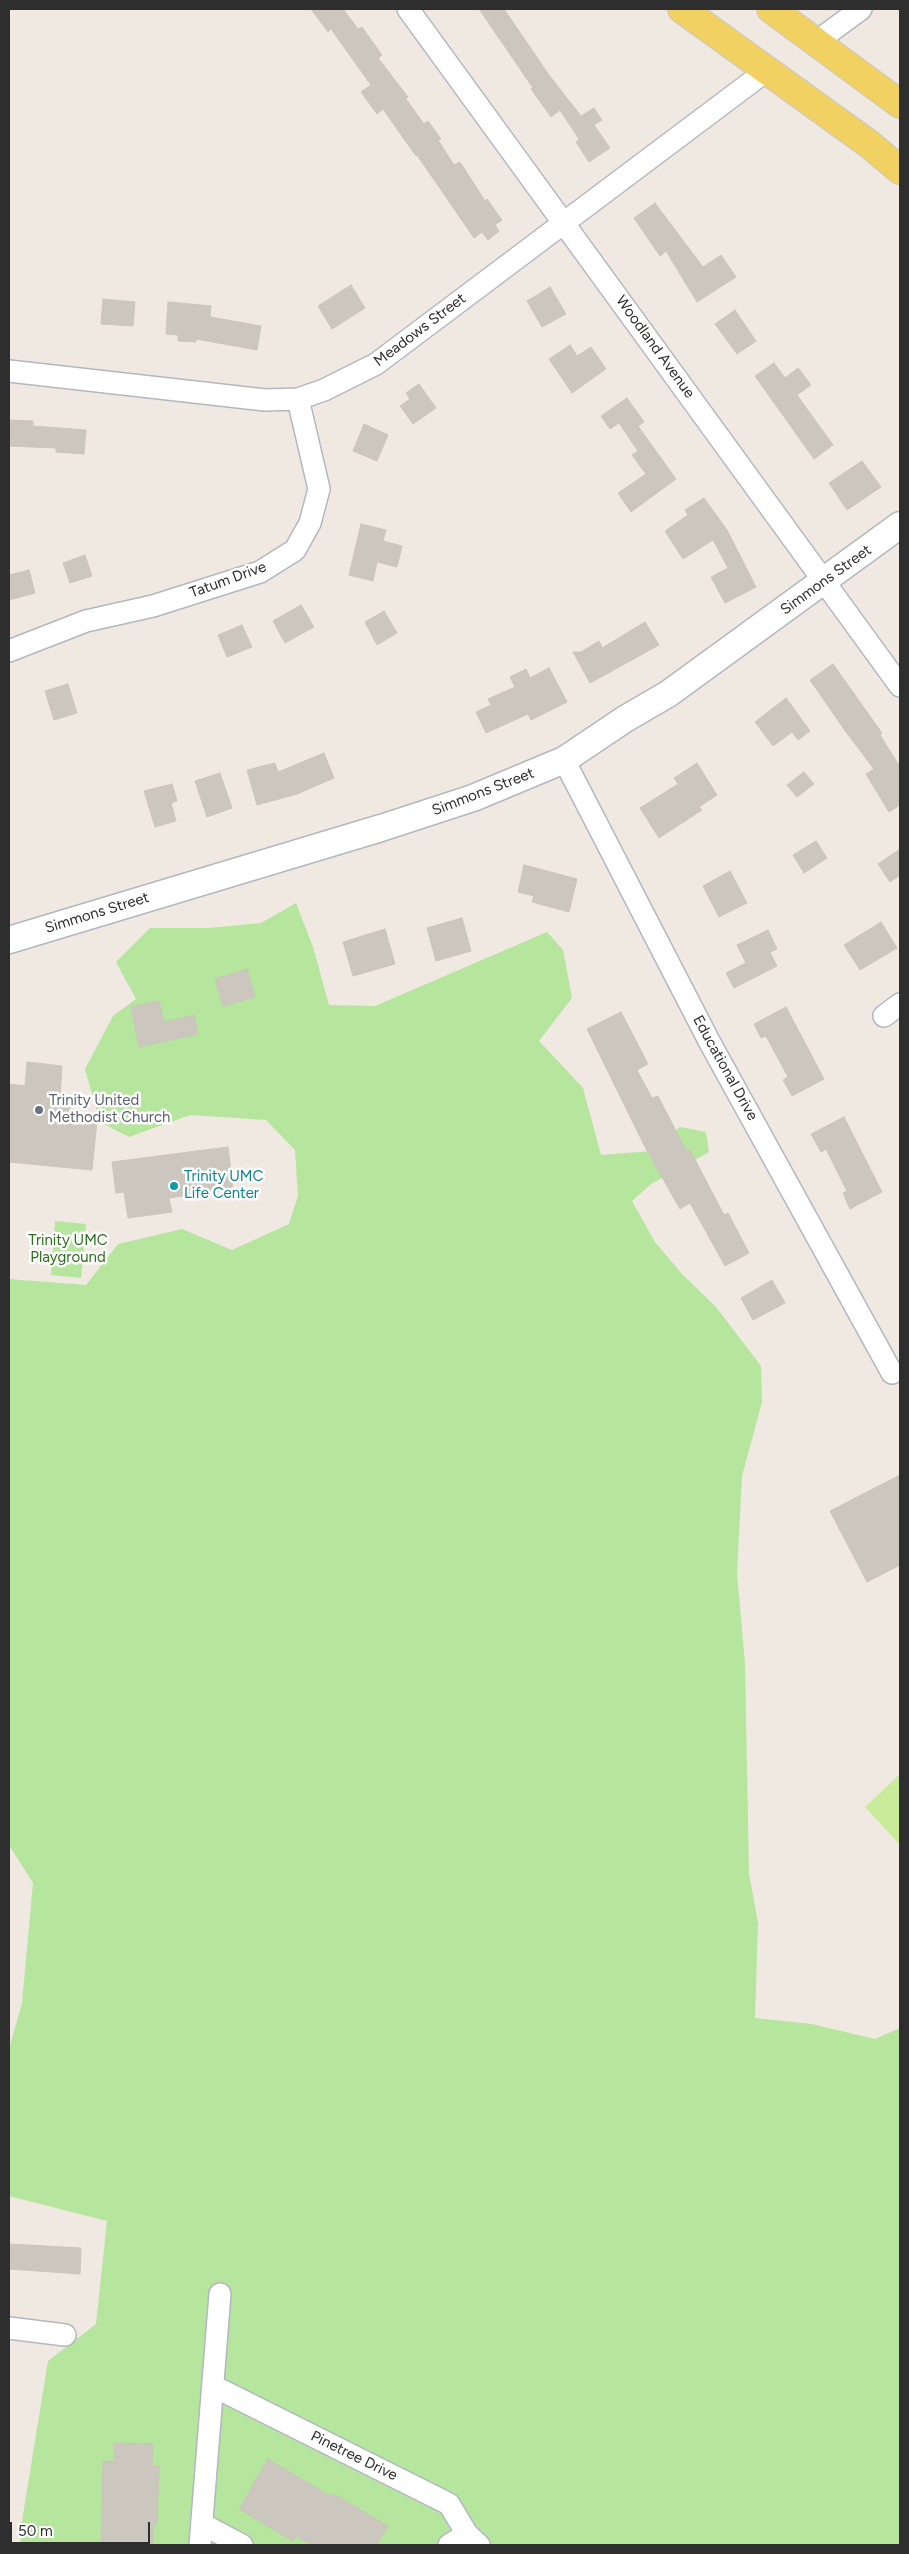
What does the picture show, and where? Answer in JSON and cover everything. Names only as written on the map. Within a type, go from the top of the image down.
[{"type":"main road","points":[[682,9],[869,144],[900,170]]},
{"type":"main road","points":[[771,9],[900,104]]},
{"type":"street","name":"Woodland Avenue","points":[[408,9],[900,686]]},
{"type":"street","points":[[816,42],[861,9]]},
{"type":"street","name":"Meadows Street","points":[[9,371],[256,399],[298,399],[324,390],[376,364],[766,71]]},
{"type":"street","name":"Tatum Drive","points":[[9,651],[86,621],[153,606],[260,572],[295,550],[310,523],[319,489],[298,399]]},
{"type":"street","name":"Simmons Street","points":[[9,940],[390,825],[473,798],[564,760],[625,719],[668,694],[900,525]]},
{"type":"street","name":"Educational Drive","points":[[564,760],[709,1041],[892,1373]]},
{"type":"street","points":[[200,2545],[220,2294]]},
{"type":"street","points":[[9,2328],[65,2335]]},
{"type":"street","name":"Pinetree Drive","points":[[213,2386],[449,2504],[465,2542]]},
{"type":"street","points":[[202,2524],[242,2545]]},
{"type":"green space","points":[[296,903],[313,947],[329,1005],[375,1006],[547,932],[563,950],[572,998],[539,1041],[583,1088],[601,1155],[652,1151],[680,1127],[706,1132],[709,1152],[651,1184],[632,1201],[655,1242],[682,1274],[716,1307],[761,1366],[762,1402],[742,1476],[737,1573],[745,1663],[749,1873],[758,1923],[755,2018],[812,2024],[875,2039],[900,2028],[900,2545],[21,2545],[20,2533],[48,2361],[96,2324],[107,2221],[9,2196],[9,2049],[22,2003],[33,1883],[9,1845],[9,1279],[86,1285],[118,1244],[182,1229],[232,1250],[289,1224],[298,1196],[295,1150],[266,1120],[190,1115],[129,1137],[100,1122],[85,1069],[113,1016],[136,999],[116,962],[150,928],[208,928],[261,923]]},
{"type":"green space","name":"Trinity UMC Playground","points":[[55,1221],[86,1224],[81,1278],[51,1275]]},
{"type":"green space","points":[[900,1774],[900,1845],[865,1807]]},
{"type":"building","points":[[311,9],[343,9],[358,29],[362,27],[382,55],[378,58],[408,97],[406,99],[424,124],[428,121],[441,139],[438,140],[454,165],[460,162],[485,201],[487,199],[502,220],[495,225],[499,231],[488,240],[482,232],[474,238],[383,109],[377,114],[361,92],[371,85],[331,29],[328,32]]},
{"type":"building","points":[[479,9],[504,9],[549,75],[581,116],[594,108],[602,120],[594,125],[610,148],[589,162],[576,142],[579,139],[560,110],[551,117]]},
{"type":"building","points":[[655,203],[703,267],[721,255],[736,277],[697,302],[666,251],[660,256],[634,218]]},
{"type":"building","points":[[351,285],[365,308],[332,329],[318,306]]},
{"type":"building","points":[[550,287],[566,314],[542,327],[527,301]]},
{"type":"building","points":[[103,299],[135,302],[133,326],[101,324]]},
{"type":"building","points":[[168,302],[211,306],[210,317],[261,326],[257,350],[196,339],[196,342],[178,341],[178,335],[166,334]]},
{"type":"building","points":[[735,310],[756,341],[737,354],[715,324]]},
{"type":"building","points":[[570,345],[577,356],[591,347],[606,369],[572,393],[549,359]]},
{"type":"building","points":[[774,363],[785,378],[798,368],[811,385],[797,395],[833,445],[814,459],[755,376]]},
{"type":"building","points":[[419,384],[436,408],[413,424],[400,406],[410,399],[406,393]]},
{"type":"building","points":[[627,398],[644,422],[638,426],[676,479],[631,512],[618,493],[646,474],[632,455],[638,451],[619,423],[610,429],[601,416]]},
{"type":"building","points":[[9,420],[33,421],[33,426],[86,430],[84,454],[56,452],[56,448],[9,446]]},
{"type":"building","points":[[364,424],[388,435],[377,461],[353,451]]},
{"type":"building","points":[[862,461],[881,487],[847,510],[829,483]]},
{"type":"building","points":[[704,498],[727,530],[756,587],[725,603],[711,577],[728,568],[713,540],[683,559],[665,531],[688,515],[685,510]]},
{"type":"building","points":[[361,524],[386,530],[383,541],[402,546],[397,567],[377,562],[373,581],[349,575]]},
{"type":"building","points":[[85,555],[92,576],[70,583],[63,563]]},
{"type":"building","points":[[29,570],[35,593],[9,600],[9,575]]},
{"type":"building","points":[[301,605],[314,627],[285,643],[273,621]]},
{"type":"building","points":[[384,611],[397,633],[377,645],[365,622]]},
{"type":"building","points":[[645,622],[659,645],[590,683],[573,652],[581,652],[599,641],[602,648]]},
{"type":"building","points":[[242,625],[252,647],[227,657],[218,635]]},
{"type":"building","points":[[833,664],[882,733],[880,735],[900,767],[900,805],[889,812],[866,774],[874,769],[810,680]]},
{"type":"building","points":[[549,668],[567,702],[531,720],[528,714],[486,733],[476,712],[491,705],[488,699],[515,687],[510,677],[526,669],[530,678]]},
{"type":"building","points":[[68,684],[77,713],[54,720],[45,691]]},
{"type":"building","points":[[786,698],[810,731],[798,740],[792,732],[773,746],[755,722]]},
{"type":"building","points":[[324,753],[334,778],[297,794],[257,805],[247,770],[275,763],[278,772]]},
{"type":"building","points":[[697,763],[717,795],[699,807],[702,810],[659,838],[640,808],[678,784],[674,778]]},
{"type":"building","points":[[804,772],[814,784],[797,797],[787,785]]},
{"type":"building","points":[[220,773],[232,808],[207,817],[195,781]]},
{"type":"building","points":[[172,784],[177,801],[171,803],[176,821],[155,827],[144,791]]},
{"type":"building","points":[[816,841],[827,858],[804,873],[793,855]]},
{"type":"building","points":[[900,849],[900,875],[890,882],[878,864]]},
{"type":"building","points":[[524,865],[577,879],[569,912],[532,902],[534,896],[518,892]]},
{"type":"building","points":[[730,871],[747,903],[719,917],[703,886]]},
{"type":"building","points":[[462,918],[471,951],[436,961],[427,928]]},
{"type":"building","points":[[881,922],[897,948],[860,970],[844,945]]},
{"type":"building","points":[[385,929],[395,964],[353,976],[343,942]]},
{"type":"building","points":[[768,930],[777,949],[770,952],[777,966],[734,988],[726,973],[746,963],[737,945]]},
{"type":"building","points":[[247,969],[255,997],[223,1006],[215,979]]},
{"type":"building","points":[[159,1001],[164,1022],[194,1015],[198,1034],[139,1047],[131,1007]]},
{"type":"building","points":[[786,1007],[824,1079],[792,1096],[783,1080],[788,1077],[766,1036],[761,1038],[754,1024]]},
{"type":"building","points":[[621,1012],[648,1064],[637,1070],[652,1098],[658,1096],[687,1152],[690,1150],[724,1215],[728,1213],[749,1253],[725,1266],[690,1203],[680,1209],[645,1147],[587,1029]]},
{"type":"building","name":"Trinity United Methodist Church","points":[[27,1062],[62,1066],[60,1096],[71,1097],[69,1118],[97,1121],[92,1170],[9,1162],[9,1084],[25,1086]]},
{"type":"building","points":[[844,1117],[882,1192],[850,1209],[843,1193],[847,1191],[826,1149],[821,1152],[811,1134]]},
{"type":"building","name":"Trinity UMC Life Center","points":[[228,1147],[233,1189],[169,1198],[172,1212],[128,1218],[124,1192],[116,1193],[112,1162]]},
{"type":"building","points":[[772,1280],[785,1303],[753,1320],[741,1298]]},
{"type":"building","points":[[900,1475],[900,1565],[867,1582],[830,1511]]},
{"type":"building","points":[[9,2244],[81,2248],[80,2274],[9,2269]]},
{"type":"building","points":[[114,2443],[153,2444],[152,2466],[159,2466],[157,2524],[153,2524],[153,2545],[101,2545],[103,2461],[114,2462]]},
{"type":"building","points":[[268,2459],[332,2497],[334,2494],[388,2526],[377,2545],[312,2545],[296,2536],[293,2541],[239,2509]]},
{"type":"place","name":"Trinity United Methodist Church","points":[[39,1110]]},
{"type":"place","name":"Trinity UMC Life Center","points":[[174,1186]]}]
